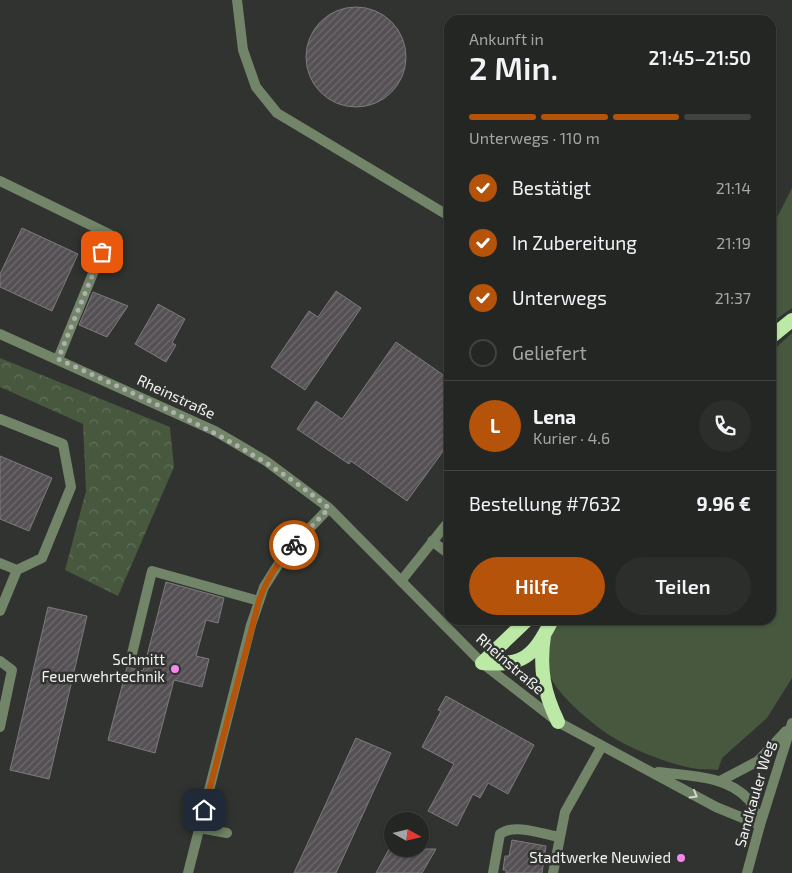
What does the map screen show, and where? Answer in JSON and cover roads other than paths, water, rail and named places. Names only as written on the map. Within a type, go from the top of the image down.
[{"type":"highway","points":[[776,333],[792,320]]},
{"type":"highway","points":[[482,663],[522,625]]},
{"type":"highway","points":[[482,663],[507,665],[515,662],[531,652],[544,636],[550,625]]},
{"type":"highway","points":[[544,636],[541,658],[542,680],[548,702],[558,722]]},
{"type":"street","points":[[237,0],[243,50],[256,87],[277,113],[444,213]]},
{"type":"street","points":[[0,181],[109,234],[58,359]]},
{"type":"street","name":"Rheinstraße","points":[[0,334],[215,432],[266,461],[329,508],[482,663],[537,708],[558,722],[716,807],[760,824]]},
{"type":"street","points":[[0,419],[63,444],[71,487],[42,558],[17,570],[0,610]]},
{"type":"street","points":[[188,873],[264,587],[285,554],[329,508]]},
{"type":"street","points":[[401,582],[444,527]]},
{"type":"street","points":[[432,542],[444,550]]},
{"type":"street","points":[[0,563],[17,570]]},
{"type":"street","points":[[131,658],[152,571],[259,601]]},
{"type":"street","points":[[0,662],[12,670],[0,727]]},
{"type":"street","points":[[720,781],[758,761],[776,744],[792,723]]},
{"type":"street","name":"Sandkauler Weg","points":[[747,873],[760,824],[792,723]]},
{"type":"street","points":[[553,873],[565,812],[602,746]]},
{"type":"street","name":"Rheinstraße","points":[[652,771],[720,781],[737,790],[750,801],[760,824]]},
{"type":"street","points":[[199,828],[227,833]]},
{"type":"street","points":[[493,873],[500,834],[504,831],[518,829],[559,837]]},
{"type":"place","name":"Schmitt Feuerwehrtechnik","points":[[175,669]]},
{"type":"place","name":"Stadtwerke Neuwied","points":[[681,858]]}]
